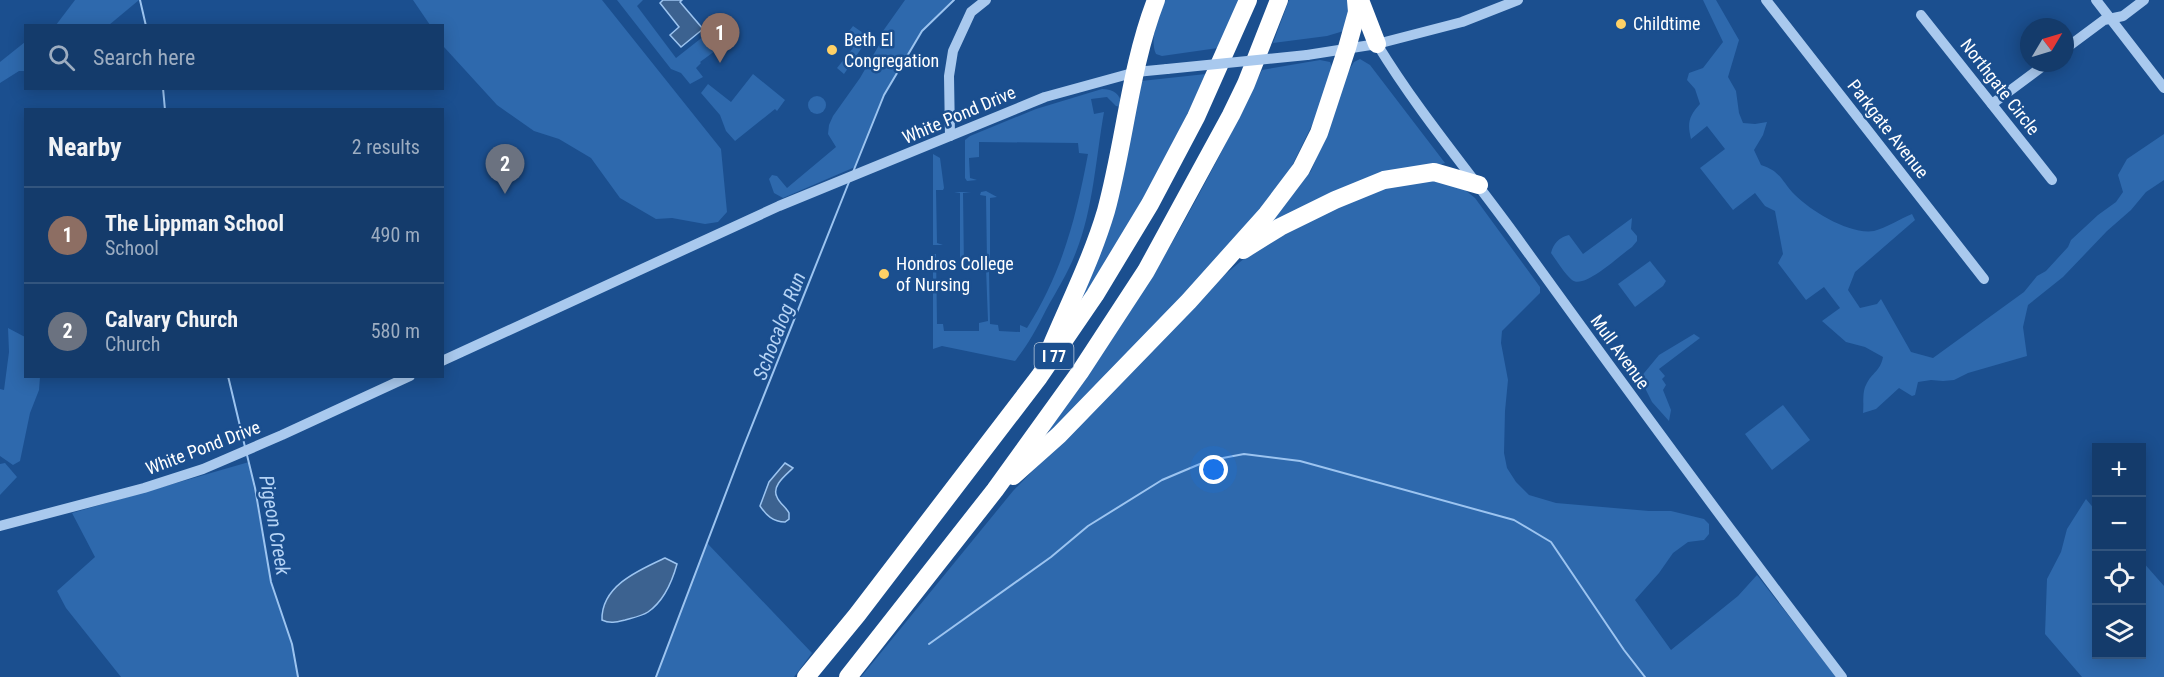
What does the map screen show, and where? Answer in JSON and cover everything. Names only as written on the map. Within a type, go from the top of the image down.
[{"type":"highway","points":[[1039,376],[1095,243],[1106,209],[1145,33],[1156,0]]},
{"type":"highway","name":"I 77","points":[[806,677],[857,615],[1039,376],[1095,295],[1150,204],[1210,88],[1248,0]]},
{"type":"highway","name":"I 77","points":[[848,677],[995,490],[1080,372],[1146,271],[1236,105],[1279,0]]},
{"type":"highway","points":[[995,490],[1059,435],[1224,263],[1267,214],[1301,169],[1318,133],[1347,48],[1358,0]]},
{"type":"highway","points":[[1358,0],[1377,44]]},
{"type":"highway","points":[[1224,263],[1280,227],[1335,200],[1384,180],[1434,172],[1479,185]]},
{"type":"street","points":[[950,136],[949,76],[953,51],[971,12],[986,0]]},
{"type":"street","name":"White Pond Drive","points":[[444,360],[778,206],[1045,97],[1136,72],[1307,55],[1377,44],[1462,22],[1518,0]]},
{"type":"street","name":"Parkgate Avenue","points":[[1766,0],[1984,279]]},
{"type":"street","points":[[2096,0],[2164,88]]},
{"type":"street","points":[[2074,42],[2097,25],[2110,18],[2123,16],[2144,0]]},
{"type":"street","name":"Northgate Circle","points":[[1921,15],[2052,180]]},
{"type":"street","name":"Mull Avenue","points":[[1377,44],[1396,76],[1479,185],[1690,476],[1842,677]]},
{"type":"street","points":[[1992,104],[2035,72]]},
{"type":"street","name":"White Pond Drive","points":[[0,526],[144,488],[203,469],[406,378]]},
{"type":"shaded area","points":[[75,0],[139,0],[110,24],[57,24]]},
{"type":"shaded area","points":[[413,0],[602,0],[721,149],[727,212],[718,222],[705,224],[672,218],[656,219],[620,198],[591,158],[559,139],[534,131],[497,105],[444,47],[444,24],[429,24]]},
{"type":"shaded area","points":[[617,0],[643,0],[637,6],[676,58],[718,25],[734,37],[700,62],[696,68],[703,77],[690,84],[681,73],[671,69]]},
{"type":"shaded area","points":[[663,0],[682,0],[680,2],[703,29],[681,47],[670,35],[679,27],[660,3]]},
{"type":"shaded area","points":[[905,0],[954,0],[922,31],[884,95],[855,167],[783,198],[774,193],[769,179],[772,175],[777,176],[787,188],[836,147],[828,134],[833,116],[860,78],[882,40],[883,31]]},
{"type":"shaded area","points":[[1165,0],[1239,0],[1218,48],[1162,56],[1156,54],[1154,41]]},
{"type":"shaded area","points":[[1289,0],[1353,0],[1347,30],[1327,36],[1273,43]]},
{"type":"shaded area","points":[[1703,0],[1716,0],[1739,40],[1728,77],[1736,91],[1743,123],[1767,122],[1763,135],[1754,150],[1761,165],[1777,174],[1795,195],[1811,208],[1843,226],[1874,231],[1912,214],[1915,220],[1855,272],[1848,290],[1860,308],[1877,304],[1881,299],[1911,352],[1933,358],[2024,292],[2037,276],[2046,271],[2068,247],[2071,240],[2116,202],[2123,192],[2118,175],[2127,159],[2164,134],[2164,180],[2146,192],[2131,210],[2107,231],[2063,277],[2028,305],[2023,327],[2027,356],[1968,373],[1954,380],[1918,382],[1915,395],[1912,396],[1899,388],[1876,409],[1863,413],[1865,388],[1880,366],[1883,357],[1865,347],[1846,342],[1822,321],[1840,308],[1824,287],[1806,300],[1778,263],[1783,254],[1775,211],[1765,206],[1755,193],[1733,210],[1700,168],[1725,149],[1707,126],[1691,139],[1690,133],[1690,120],[1700,104],[1695,89],[1687,80],[1689,73],[1703,68],[1723,42]]},
{"type":"shaded area","points":[[853,26],[869,37],[844,74],[837,68],[853,48],[843,39]]},
{"type":"shaded area","points":[[24,43],[24,71],[19,71],[0,83],[0,62]]},
{"type":"shaded area","points":[[1360,59],[1370,65],[1445,163],[1272,225],[1271,221],[1311,171],[1333,118],[1346,75],[1354,62]]},
{"type":"shaded area","points":[[1320,60],[1330,62],[1333,69],[1314,121],[1291,168],[1254,220],[1056,429],[1048,431],[1155,272],[1207,180],[1262,70]]},
{"type":"shaded area","points":[[753,74],[785,100],[777,111],[775,109],[735,141],[726,131],[720,115],[701,93],[708,84],[731,102]]},
{"type":"shaded area","points":[[1206,74],[1133,218],[1070,318],[1141,81]]},
{"type":"shaded area","points":[[1102,89],[1116,94],[1120,99],[1121,107],[1116,106],[1107,97],[1091,99],[1094,114],[1104,112],[1082,236],[1062,281],[1032,336],[1015,361],[942,346],[933,349],[933,254],[936,254],[937,324],[943,324],[944,331],[979,331],[979,323],[988,321],[986,268],[997,269],[989,271],[990,324],[998,325],[999,331],[1020,332],[1020,325],[1027,328],[1059,266],[1073,223],[1088,154],[1079,153],[1078,143],[979,142],[979,157],[969,158],[970,178],[977,180],[967,181],[965,178],[965,140],[1036,109]]},
{"type":"shaded area","points":[[817,96],[823,99],[826,105],[823,111],[817,114],[811,111],[808,105],[811,99]]},
{"type":"shaded area","points":[[933,154],[940,158],[944,188],[936,190],[937,243],[943,245],[933,245]]},
{"type":"shaded area","points":[[1437,175],[1454,181],[1475,198],[1540,287],[1540,293],[1502,331],[1501,343],[1508,380],[1504,453],[1507,468],[1516,482],[1529,495],[1556,503],[1671,511],[1704,519],[1709,524],[1709,534],[1704,540],[1688,542],[1673,553],[1635,600],[1671,650],[1738,596],[1757,575],[1836,677],[861,677],[1013,491],[1216,282],[1252,252],[1363,194]]},
{"type":"shaded area","points":[[986,191],[997,197],[990,198],[990,259],[997,259],[996,261],[987,261],[986,196],[980,195],[981,192]]},
{"type":"shaded area","points":[[954,192],[971,192],[963,193],[964,267],[980,268],[960,268],[960,193]]},
{"type":"shaded area","points":[[1632,218],[1631,229],[1637,236],[1637,241],[1611,264],[1585,280],[1578,282],[1572,280],[1551,253],[1557,241],[1569,235],[1583,254]]},
{"type":"shaded area","points":[[1650,261],[1666,281],[1663,286],[1635,307],[1618,284]]},
{"type":"shaded area","points":[[8,328],[24,336],[24,378],[40,378],[39,390],[30,413],[20,461],[13,465],[0,456],[0,389],[4,390],[9,352]]},
{"type":"shaded area","points":[[1694,334],[1700,338],[1659,369],[1665,376],[1662,379],[1666,385],[1663,390],[1671,410],[1669,421],[1652,402],[1640,378],[1659,355]]},
{"type":"shaded area","points":[[1783,405],[1810,440],[1772,470],[1745,434]]},
{"type":"shaded area","points":[[249,462],[271,582],[292,644],[298,677],[121,677],[66,608],[57,591],[95,557],[72,513]]},
{"type":"shaded area","points":[[5,463],[17,477],[0,495],[0,464]]},
{"type":"shaded area","points":[[785,463],[793,468],[780,481],[776,493],[779,501],[789,513],[789,519],[785,522],[770,517],[760,506],[769,482]]},
{"type":"shaded area","points":[[2086,499],[2092,506],[2092,659],[2146,659],[2146,566],[2164,586],[2164,677],[2082,677],[2045,634],[2047,579],[2061,552],[2067,529]]},
{"type":"shaded area","points":[[707,543],[812,653],[794,677],[656,677]]},
{"type":"shaded area","points":[[665,558],[677,564],[667,591],[654,608],[643,615],[622,621],[602,620],[603,608],[608,598],[623,581]]},
{"type":"waterway","name":"Pigeon Creek","points":[[140,0],[146,24]]},
{"type":"waterway","name":"Schocalog Run","points":[[853,172],[884,95],[922,31],[954,0]]},
{"type":"waterway","name":"Pigeon Creek","points":[[163,90],[165,108]]},
{"type":"waterway","name":"Schocalog Run","points":[[656,677],[743,448],[849,182]]},
{"type":"waterway","name":"Pigeon Creek","points":[[228,378],[245,447]]},
{"type":"waterway","points":[[929,644],[1051,557],[1088,526],[1162,480],[1207,461],[1244,454],[1300,461],[1514,520],[1551,542],[1624,650],[1645,677]]},
{"type":"waterway","name":"Pigeon Creek","points":[[247,455],[271,582],[292,644],[298,677]]},
{"type":"place","name":"Childtime","points":[[1621,24]]},
{"type":"place","name":"Beth El Congregation","points":[[832,50]]},
{"type":"place","name":"The Lippman School","points":[[720,63]]},
{"type":"place","name":"Calvary Church","points":[[505,194]]},
{"type":"place","name":"Hondros College of Nursing","points":[[884,274]]}]
